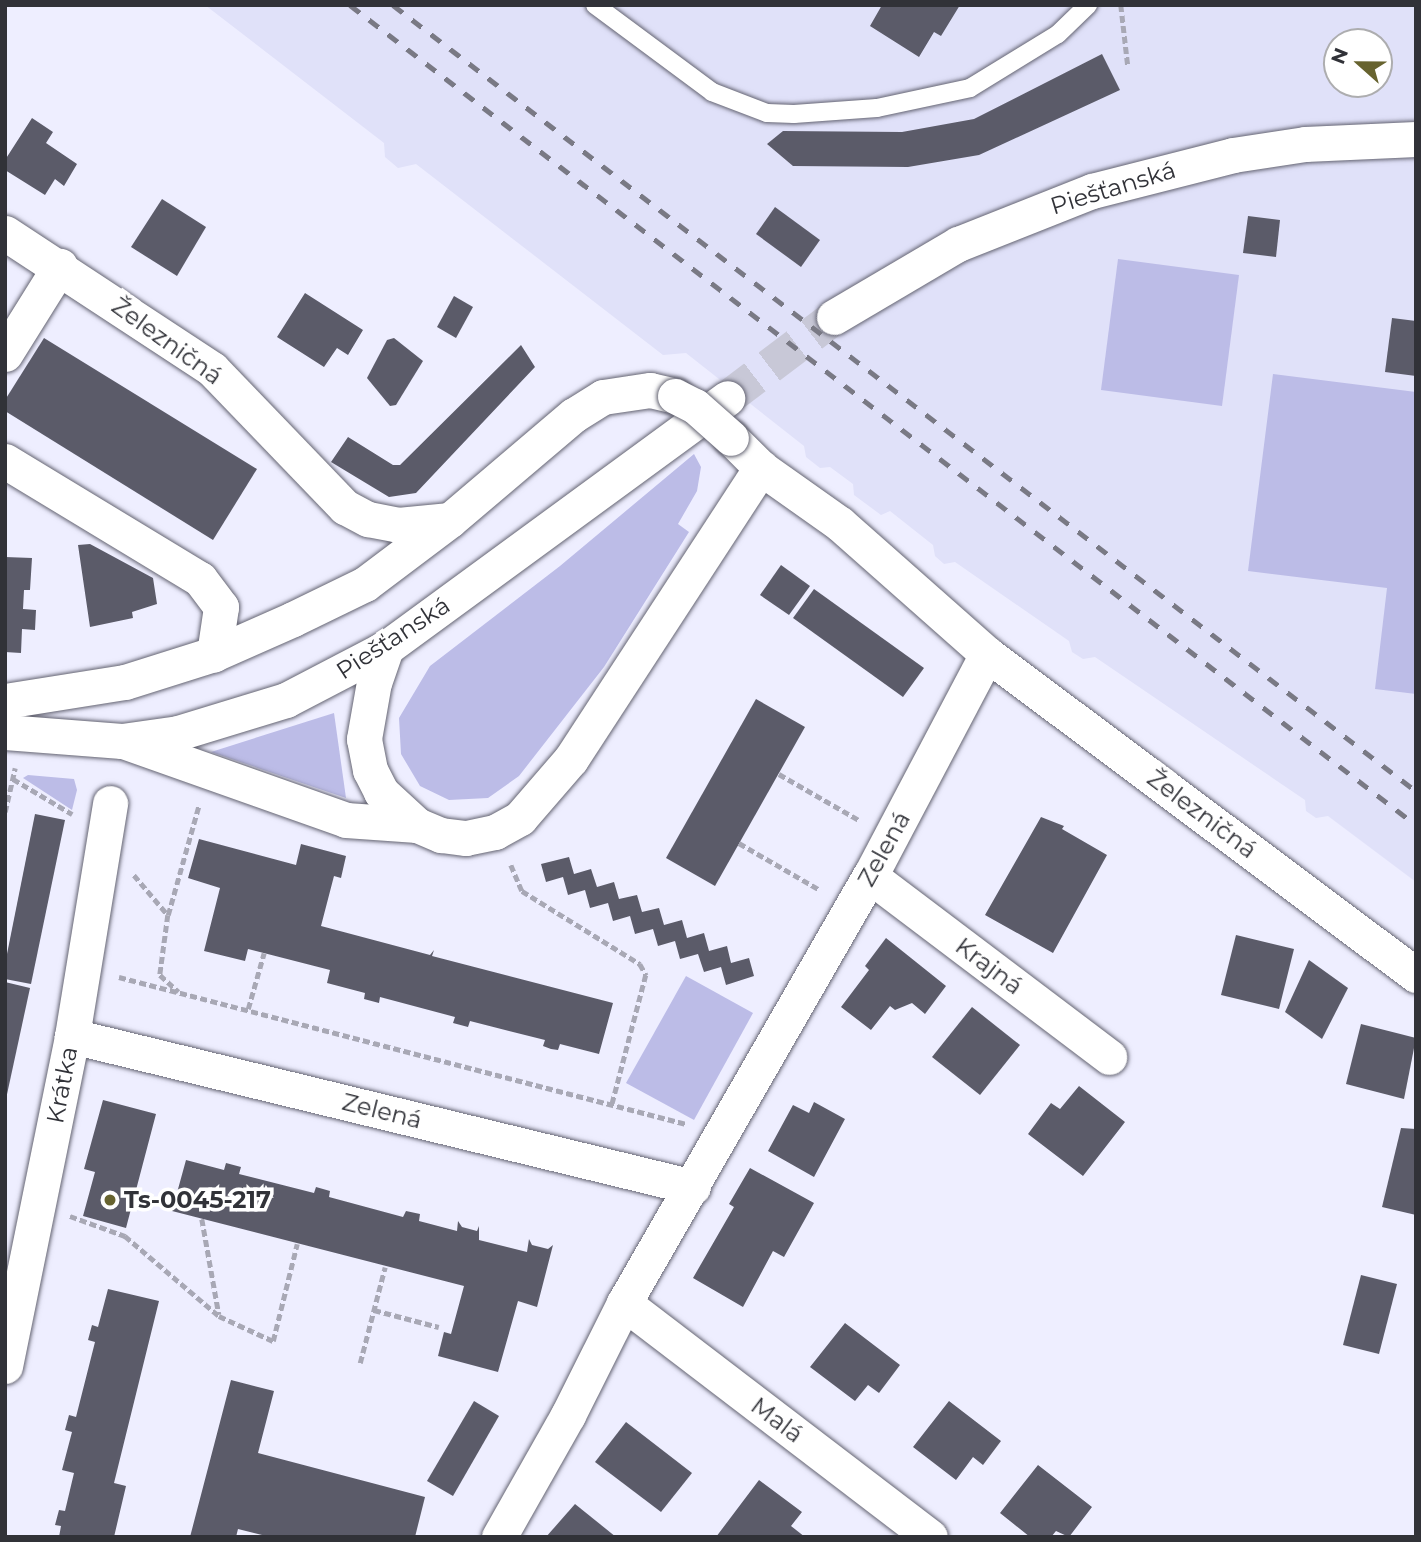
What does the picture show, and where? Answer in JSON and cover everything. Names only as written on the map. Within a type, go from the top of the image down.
[{"type":"street","name":"Piešťanská","points":[[834,317],[958,244],[1092,191],[1233,155],[1305,144],[1416,139]]},
{"type":"street","name":"Železničná","points":[[5,233],[60,266],[212,369],[345,507],[368,519],[398,525],[450,520],[545,437],[603,397],[650,390],[675,396],[695,406],[761,468],[840,524],[987,654],[1416,975]]},
{"type":"street","points":[[5,354],[60,266]]},
{"type":"street","name":"Piešťanská","points":[[5,732],[122,741],[178,733],[276,704],[386,648],[727,398]]},
{"type":"street","points":[[5,461],[200,579],[221,607],[214,654]]},
{"type":"street","points":[[122,741],[346,820],[417,825],[466,838],[495,832],[520,818],[571,759],[622,685],[761,468]]},
{"type":"street","points":[[5,701],[125,682],[214,654],[365,584],[450,520]]},
{"type":"street","points":[[386,648],[369,703],[364,739],[370,770],[381,792],[417,825]]},
{"type":"street","name":"Zelená","points":[[499,1537],[624,1303],[870,876],[987,654]]},
{"type":"street","name":"Krátka","points":[[5,1366],[72,1036],[110,803]]},
{"type":"street","name":"Krajná","points":[[870,876],[1109,1057]]},
{"type":"street","name":"Zelená","points":[[72,1036],[693,1187]]},
{"type":"street","name":"Malá","points":[[624,1303],[930,1537]]},
{"type":"lane","points":[[595,5],[712,92],[766,113],[794,114],[877,108],[970,88],[1014,65],[1084,6]]},
{"type":"path","points":[[1121,5],[1128,66]]},
{"type":"path","points":[[5,767],[15,768],[5,812]]},
{"type":"path","points":[[779,774],[891,838]]},
{"type":"path","points":[[13,779],[78,818]]},
{"type":"path","points":[[180,992],[160,975],[168,915],[202,792]]},
{"type":"path","points":[[739,843],[851,908]]},
{"type":"path","points":[[511,865],[522,891],[640,964],[646,975],[612,1105]]},
{"type":"path","points":[[127,866],[168,915]]},
{"type":"path","points":[[248,1009],[264,953]]},
{"type":"path","points":[[81,979],[112,975],[721,1133]]},
{"type":"path","points":[[62,1213],[125,1236],[219,1316],[273,1341],[297,1244]]},
{"type":"path","points":[[202,1219],[219,1316]]},
{"type":"path","points":[[360,1363],[385,1267]]},
{"type":"path","points":[[374,1310],[439,1327]]},
{"type":"shaded area","points":[[205,5],[1416,5],[1416,882],[1328,816],[1316,818],[1306,811],[1305,800],[1095,657],[1083,659],[1072,652],[1069,641],[955,562],[944,564],[935,556],[933,545],[890,511],[881,515],[854,495],[853,484],[830,467],[820,468],[806,457],[804,446],[686,353],[663,355],[416,164],[398,168],[385,157],[384,143]]},
{"type":"shaded area","points":[[1118,259],[1239,275],[1222,406],[1101,390]]},
{"type":"shaded area","points":[[1273,374],[1416,392],[1416,694],[1375,689],[1387,588],[1248,571]]},
{"type":"shaded area","points":[[694,454],[701,467],[697,491],[678,524],[689,532],[604,667],[519,776],[488,798],[449,800],[420,786],[401,754],[399,718],[430,666],[560,566]]},
{"type":"shaded area","points":[[334,713],[346,798],[211,752]]},
{"type":"shaded area","points":[[28,775],[74,779],[77,790],[72,810],[23,778]]},
{"type":"shaded area","points":[[686,976],[753,1013],[694,1120],[626,1083]]},
{"type":"building","points":[[882,5],[960,5],[941,36],[934,32],[919,57],[870,26]]},
{"type":"building","points":[[1102,54],[1120,90],[979,155],[908,167],[793,166],[767,144],[783,131],[902,132],[974,119]]},
{"type":"building","points":[[32,118],[53,132],[46,143],[77,164],[64,186],[55,179],[45,195],[5,170],[5,160]]},
{"type":"building","points":[[162,199],[206,227],[177,276],[131,247]]},
{"type":"building","points":[[775,207],[820,240],[801,267],[756,234]]},
{"type":"building","points":[[1248,216],[1280,220],[1276,257],[1243,253]]},
{"type":"building","points":[[305,293],[363,330],[348,355],[337,348],[324,367],[277,337]]},
{"type":"building","points":[[454,296],[473,307],[456,338],[437,327]]},
{"type":"building","points":[[1392,318],[1416,321],[1416,376],[1385,372]]},
{"type":"building","points":[[44,338],[257,469],[213,540],[5,411],[5,400]]},
{"type":"building","points":[[394,338],[423,361],[396,405],[390,406],[367,378],[387,340]]},
{"type":"building","points":[[521,345],[535,367],[416,493],[389,497],[331,462],[348,437],[393,465],[400,465]]},
{"type":"building","points":[[90,544],[153,578],[157,604],[132,612],[133,618],[90,627],[78,545]]},
{"type":"building","points":[[5,557],[32,558],[30,590],[24,590],[23,609],[36,610],[35,630],[22,629],[21,653],[5,652]]},
{"type":"building","points":[[781,565],[810,586],[789,615],[760,595]]},
{"type":"building","points":[[814,589],[924,668],[903,697],[793,618]]},
{"type":"building","points":[[756,699],[805,727],[715,886],[666,858]]},
{"type":"building","points":[[35,814],[65,820],[31,984],[5,979],[5,964]]},
{"type":"building","points":[[1041,817],[1064,826],[1062,829],[1107,855],[1053,953],[985,915]]},
{"type":"building","points":[[199,839],[296,865],[301,844],[346,856],[341,878],[334,876],[321,926],[430,955],[434,950],[432,956],[613,1003],[599,1054],[560,1044],[558,1050],[551,1049],[543,1046],[545,1040],[470,1021],[468,1027],[453,1023],[455,1017],[380,997],[379,1003],[364,999],[365,993],[327,983],[330,970],[248,949],[245,961],[204,951],[220,888],[188,878]]},
{"type":"building","points":[[569,857],[574,874],[591,869],[597,887],[614,882],[619,899],[637,895],[642,912],[659,908],[664,925],[682,920],[687,938],[704,933],[709,951],[727,946],[731,963],[749,958],[754,976],[726,985],[721,967],[704,972],[698,954],[680,959],[675,941],[658,946],[653,929],[635,934],[630,916],[613,921],[608,903],[590,908],[585,890],[568,895],[563,877],[546,882],[541,864]]},
{"type":"building","points":[[1236,935],[1294,949],[1279,1009],[1221,995]]},
{"type":"building","points":[[886,938],[946,986],[925,1014],[912,1003],[895,1010],[890,1006],[871,1030],[841,1007],[869,970],[865,966]]},
{"type":"building","points":[[1309,960],[1348,988],[1322,1039],[1285,1012]]},
{"type":"building","points":[[5,982],[30,988],[6,1099],[5,1099]]},
{"type":"building","points":[[972,1007],[1020,1045],[980,1095],[932,1057]]},
{"type":"building","points":[[1361,1024],[1416,1038],[1404,1099],[1346,1084]]},
{"type":"building","points":[[1079,1086],[1125,1122],[1083,1176],[1028,1134],[1051,1103],[1060,1109]]},
{"type":"building","points":[[103,1100],[156,1114],[126,1228],[83,1216],[95,1172],[84,1169]]},
{"type":"building","points":[[814,1102],[845,1119],[814,1177],[768,1151],[793,1105],[809,1113]]},
{"type":"building","points":[[1401,1128],[1416,1129],[1416,1215],[1382,1207]]},
{"type":"building","points":[[186,1160],[224,1170],[226,1163],[241,1167],[239,1174],[314,1193],[316,1187],[330,1191],[329,1197],[403,1217],[406,1211],[420,1214],[419,1221],[457,1231],[458,1221],[462,1227],[477,1231],[479,1226],[479,1240],[527,1252],[529,1239],[532,1245],[548,1249],[553,1245],[537,1307],[518,1301],[498,1372],[438,1356],[444,1332],[451,1334],[464,1286],[172,1211]]},
{"type":"building","points":[[750,1168],[814,1203],[784,1257],[773,1251],[743,1307],[693,1278],[734,1207],[729,1204]]},
{"type":"building","points":[[1361,1275],[1397,1284],[1379,1354],[1343,1345]]},
{"type":"building","points":[[108,1289],[159,1301],[114,1483],[126,1486],[114,1537],[59,1537],[61,1526],[55,1525],[59,1510],[65,1511],[74,1473],[62,1470],[72,1432],[65,1430],[69,1415],[76,1417],[95,1342],[88,1340],[92,1325],[98,1327]]},
{"type":"building","points":[[845,1323],[900,1365],[879,1393],[868,1385],[855,1401],[810,1367]]},
{"type":"building","points":[[231,1380],[274,1391],[258,1453],[425,1497],[415,1537],[270,1537],[238,1529],[236,1537],[190,1537]]},
{"type":"building","points":[[474,1401],[499,1416],[453,1496],[427,1481]]},
{"type":"building","points":[[949,1401],[1001,1441],[983,1465],[973,1457],[956,1480],[913,1447]]},
{"type":"building","points":[[626,1422],[692,1473],[661,1512],[595,1462]]},
{"type":"building","points":[[1038,1465],[1092,1507],[1069,1537],[1056,1531],[1051,1537],[1030,1537],[1000,1513]]},
{"type":"building","points":[[759,1480],[802,1512],[791,1526],[805,1537],[716,1537]]},
{"type":"building","points":[[575,1504],[616,1537],[546,1537]]},
{"type":"tunnel","points":[[727,398],[834,317]]},
{"type":"railway","points":[[350,5],[1416,825]]},
{"type":"railway","points":[[393,5],[1416,791]]},
{"type":"place","name":"Ts-0045-217","points":[[110,1200]]}]
